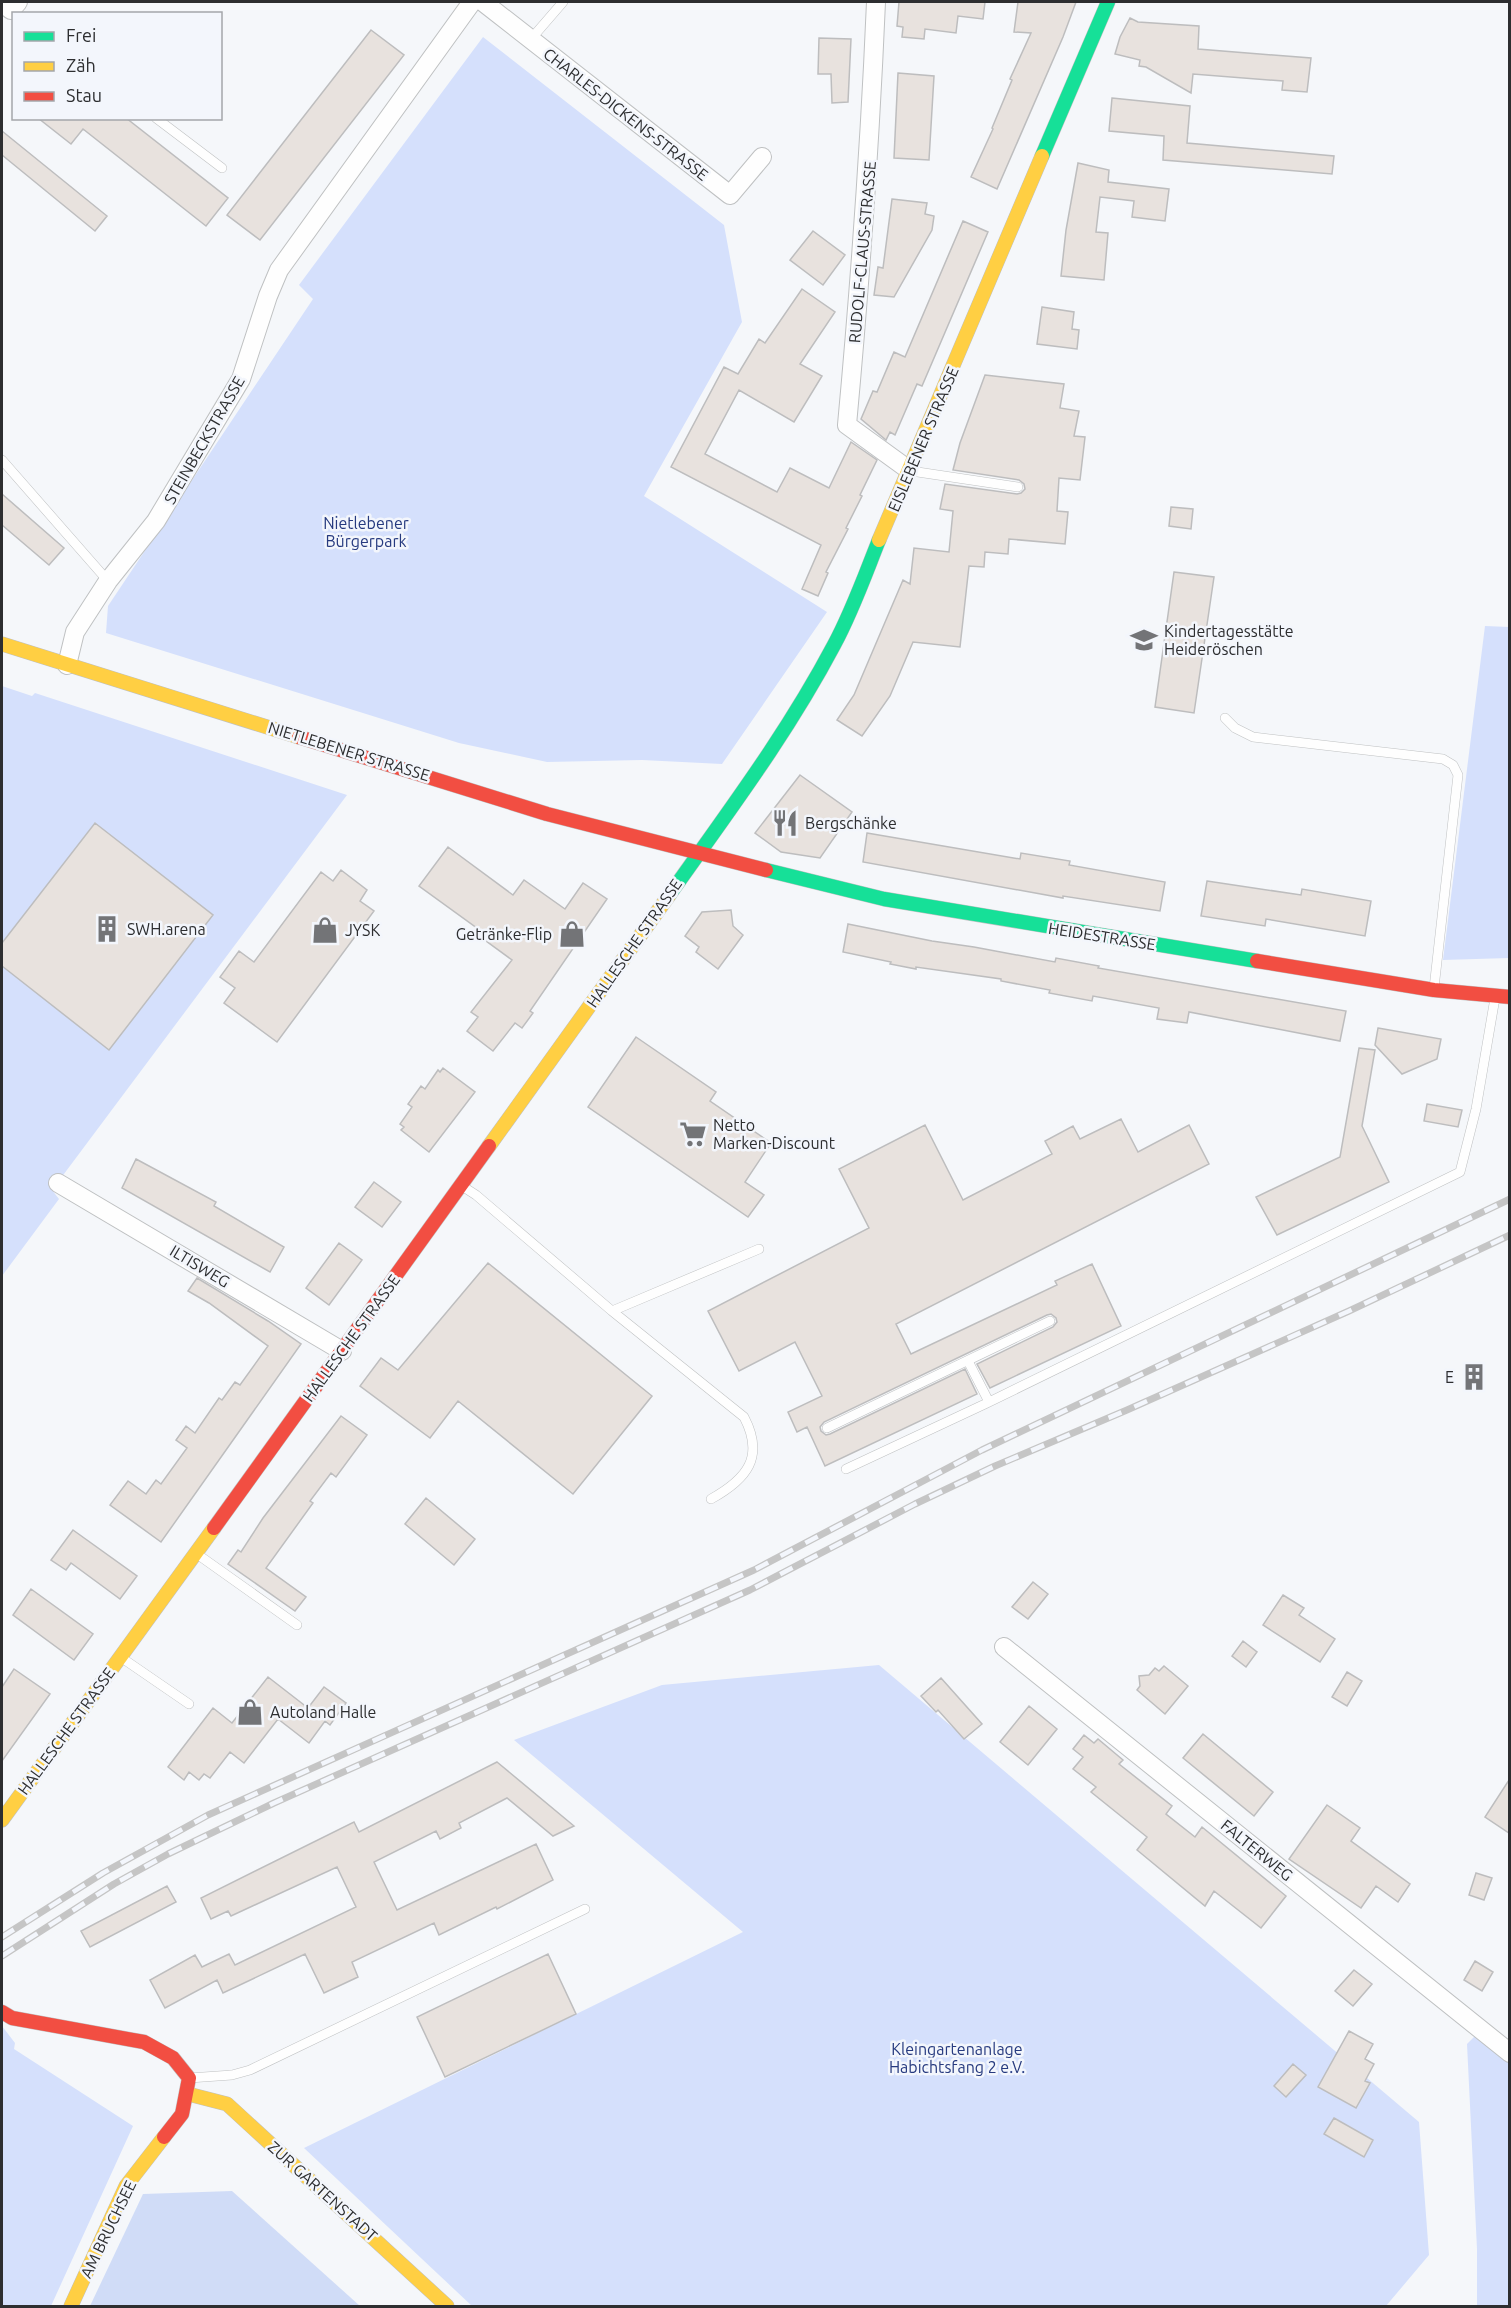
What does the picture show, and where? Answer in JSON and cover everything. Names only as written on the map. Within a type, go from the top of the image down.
[{"type":"street","name":"STEINBECKSTRASSE","points":[[67,665],[75,632],[108,581],[156,521],[241,379],[268,296],[279,270],[472,2]]},
{"type":"street","name":"CHARLES-DICKENS-STRASSE","points":[[483,2],[730,195],[762,157]]},
{"type":"street","name":"RUDOLF-CLAUS-STRASSE","points":[[876,2],[860,291],[847,425],[909,471]]},
{"type":"street","name":"EISLEBENER STRASSE","points":[[698,854],[728,815],[808,697],[836,642],[1108,2]]},
{"type":"street","name":"NIETLEBENER STRASSE","points":[[2,644],[538,811],[698,854]]},
{"type":"street","name":"HEIDESTRASSE","points":[[698,854],[884,899],[1434,990],[1509,997]]},
{"type":"street","name":"HALLESCHE STRASSE","points":[[2,1820],[698,854]]},
{"type":"street","name":"ILTISWEG","points":[[58,1183],[342,1351]]},
{"type":"street","name":"FALTERWEG","points":[[1004,1647],[1509,2054]]},
{"type":"street","points":[[2,2012],[12,2018],[144,2042],[173,2058],[189,2078],[188,2094]]},
{"type":"street","name":"AM BRUCHSEE","points":[[71,2307],[126,2186],[183,2114],[188,2094]]},
{"type":"street","name":"ZUR GARTENSTADT","points":[[188,2094],[227,2104],[402,2263],[447,2307]]},
{"type":"lane","points":[[531,39],[562,2]]},
{"type":"lane","points":[[159,120],[222,168]]},
{"type":"lane","points":[[2,460],[108,581]]},
{"type":"lane","points":[[909,471],[1018,488]]},
{"type":"lane","points":[[1225,718],[1235,728],[1253,737],[1443,759],[1453,765],[1458,775],[1434,990]]},
{"type":"lane","points":[[846,1469],[989,1402],[1460,1172],[1476,1109],[1495,995]]},
{"type":"lane","points":[[460,1185],[744,1417],[751,1430],[754,1450],[750,1465],[730,1489],[711,1499]]},
{"type":"lane","points":[[612,1311],[759,1250]]},
{"type":"lane","points":[[827,1428],[1050,1322]]},
{"type":"lane","points":[[968,1361],[989,1402]]},
{"type":"lane","points":[[195,1553],[297,1625]]},
{"type":"lane","points":[[120,1656],[189,1704]]},
{"type":"lane","points":[[189,2078],[232,2075],[250,2070],[585,1908]]},
{"type":"green space","name":"Nietlebener Bürgerpark","points":[[483,37],[724,225],[742,322],[644,496],[827,612],[722,764],[642,760],[547,762],[459,743],[106,633],[108,606],[313,299],[299,285]]},
{"type":"green space","points":[[1485,626],[1509,627],[1509,958],[1443,960]]},
{"type":"green space","points":[[2,686],[32,696],[35,693],[347,795],[52,1190],[59,1199],[2,1276]]},
{"type":"green space","name":"Kleingartenanlage Habichtsfang 2 e.V.","points":[[879,1665],[1419,2122],[1429,2255],[1386,2306],[472,2306],[304,2148],[743,1932],[514,1740],[662,1685]]},
{"type":"green space","points":[[2,2026],[15,2043],[14,2049],[133,2126],[51,2306],[2,2306]]},
{"type":"green space","points":[[1475,2036],[1509,2062],[1509,2306],[1477,2306],[1477,2249],[1467,2044]]},
{"type":"shaded area","points":[[232,2191],[360,2306],[90,2306],[143,2194]]},
{"type":"building","points":[[899,2],[985,2],[983,19],[958,16],[956,33],[925,29],[924,39],[902,37],[903,27],[897,26]]},
{"type":"building","points":[[1018,2],[1076,2],[997,189],[971,177],[993,129],[1012,80],[1010,79],[1031,33],[1014,32]]},
{"type":"building","points":[[1130,18],[1138,22],[1199,26],[1198,49],[1311,58],[1307,92],[1282,90],[1283,81],[1193,74],[1191,93],[1146,67],[1139,66],[1140,60],[1115,54],[1120,37]]},
{"type":"building","points":[[371,30],[404,55],[260,240],[227,215]]},
{"type":"building","points":[[819,38],[851,39],[848,102],[832,103],[831,74],[818,74]]},
{"type":"building","points":[[898,73],[934,76],[929,160],[894,158]]},
{"type":"building","points":[[1112,98],[1190,106],[1187,143],[1334,156],[1332,174],[1163,160],[1164,136],[1109,131]]},
{"type":"building","points":[[41,120],[129,120],[228,198],[206,226],[83,129],[71,144]]},
{"type":"building","points":[[2,131],[107,216],[95,231],[2,155]]},
{"type":"building","points":[[1078,163],[1109,170],[1108,182],[1169,189],[1165,221],[1132,217],[1134,201],[1100,197],[1096,232],[1108,233],[1104,280],[1061,276],[1066,230]]},
{"type":"building","points":[[892,199],[927,203],[925,214],[934,216],[932,230],[894,297],[874,295],[878,267],[883,268]]},
{"type":"building","points":[[963,221],[988,232],[922,386],[917,384],[895,435],[890,432],[886,440],[861,419],[873,391],[877,392],[894,352],[905,357]]},
{"type":"building","points":[[813,231],[845,255],[823,285],[790,260]]},
{"type":"building","points":[[802,289],[835,312],[800,364],[822,376],[794,422],[739,390],[705,454],[777,492],[790,468],[829,488],[851,442],[877,460],[846,528],[848,529],[826,572],[828,573],[818,596],[802,589],[821,545],[671,467],[724,367],[738,374],[759,339],[765,343]]},
{"type":"building","points":[[1042,307],[1074,312],[1072,329],[1079,330],[1077,349],[1037,344]]},
{"type":"building","points":[[985,375],[1064,384],[1060,408],[1079,411],[1074,436],[1085,437],[1080,480],[1059,478],[1057,511],[1068,512],[1065,544],[1009,539],[1008,554],[985,552],[984,567],[969,566],[960,647],[913,642],[890,696],[862,736],[837,720],[854,695],[903,580],[910,584],[914,548],[949,552],[953,511],[940,509],[945,484],[1017,494],[1025,489],[1024,484],[1019,480],[953,470],[960,443]]},
{"type":"building","points":[[2,494],[64,548],[49,565],[2,525]]},
{"type":"building","points":[[1171,507],[1193,509],[1191,529],[1169,526]]},
{"type":"building","points":[[1174,572],[1214,577],[1194,713],[1155,707]]},
{"type":"building","points":[[800,775],[852,812],[820,858],[781,852],[755,833]]},
{"type":"building","name":"SWH.arena","points":[[95,823],[213,915],[109,1050],[2,966],[2,943]]},
{"type":"building","points":[[867,833],[1020,859],[1021,853],[1070,861],[1069,865],[1165,882],[1160,911],[1063,896],[1063,898],[863,862]]},
{"type":"building","points":[[448,847],[513,895],[524,880],[565,909],[583,883],[607,899],[530,1011],[533,1013],[522,1028],[515,1023],[493,1051],[467,1031],[478,1017],[471,1012],[512,960],[482,938],[485,934],[419,886]]},
{"type":"building","points":[[341,870],[367,890],[360,901],[374,911],[277,1042],[224,1003],[235,988],[220,977],[239,951],[254,962],[321,872],[333,881]]},
{"type":"building","points":[[1207,881],[1301,895],[1302,889],[1371,901],[1365,936],[1266,919],[1265,926],[1201,916]]},
{"type":"building","points":[[731,910],[733,926],[743,935],[718,969],[696,952],[699,947],[685,936],[702,912]]},
{"type":"building","points":[[848,924],[1055,962],[1056,958],[1099,966],[1098,968],[1346,1011],[1340,1041],[1189,1012],[1187,1023],[1157,1019],[1159,1008],[1093,996],[1092,1001],[1049,993],[1050,990],[1001,981],[1001,979],[890,964],[891,962],[843,952]]},
{"type":"building","points":[[1378,1028],[1441,1039],[1437,1059],[1402,1074],[1375,1045]]},
{"type":"building","name":"Netto Marken-Discount","points":[[636,1037],[716,1092],[710,1101],[771,1143],[745,1182],[764,1195],[748,1217],[588,1107]]},
{"type":"building","points":[[1359,1048],[1375,1050],[1362,1126],[1389,1182],[1277,1235],[1256,1197],[1340,1157]]},
{"type":"building","points":[[443,1068],[475,1092],[429,1152],[401,1130],[404,1127],[400,1124],[412,1107],[408,1104],[421,1086],[425,1089],[438,1070],[440,1072]]},
{"type":"building","points":[[1427,1104],[1462,1110],[1458,1127],[1424,1121]]},
{"type":"building","points":[[1121,1119],[1138,1152],[1189,1125],[1209,1164],[896,1324],[911,1354],[1057,1285],[1055,1281],[1092,1264],[1121,1326],[990,1388],[977,1364],[1053,1327],[1057,1322],[1056,1318],[1051,1314],[1047,1315],[824,1422],[820,1427],[821,1431],[826,1435],[830,1434],[965,1369],[977,1394],[825,1466],[807,1427],[797,1432],[788,1412],[822,1396],[795,1342],[739,1371],[708,1311],[869,1228],[839,1169],[925,1125],[963,1200],[1052,1154],[1045,1141],[1073,1126],[1080,1139]]},
{"type":"building","points":[[136,1159],[216,1202],[214,1206],[284,1247],[270,1272],[122,1188]]},
{"type":"building","points":[[374,1182],[401,1202],[382,1227],[355,1207]]},
{"type":"building","points":[[339,1243],[362,1260],[329,1305],[306,1288]]},
{"type":"building","points":[[488,1263],[652,1396],[573,1494],[458,1401],[430,1438],[360,1386],[381,1358],[398,1370]]},
{"type":"building","points":[[197,1278],[301,1344],[161,1542],[110,1505],[128,1481],[146,1494],[156,1480],[161,1484],[187,1448],[176,1440],[186,1426],[195,1433],[219,1398],[222,1400],[235,1382],[240,1385],[268,1346],[209,1303],[188,1291]]},
{"type":"building","points":[[341,1416],[367,1435],[336,1477],[331,1473],[310,1501],[313,1503],[266,1568],[306,1597],[295,1611],[228,1564],[238,1550],[241,1552],[263,1518]]},
{"type":"building","points":[[426,1498],[475,1539],[454,1565],[405,1524]]},
{"type":"building","points":[[73,1530],[137,1576],[120,1599],[71,1563],[66,1570],[51,1560]]},
{"type":"building","points":[[1033,1582],[1048,1594],[1028,1619],[1012,1607]]},
{"type":"building","points":[[31,1589],[93,1634],[74,1660],[13,1615]]},
{"type":"building","points":[[1283,1595],[1304,1608],[1299,1615],[1335,1639],[1320,1662],[1263,1625]]},
{"type":"building","points":[[1243,1641],[1257,1652],[1246,1667],[1232,1656]]},
{"type":"building","points":[[1164,1666],[1188,1686],[1165,1714],[1137,1690],[1140,1686],[1139,1676],[1149,1675],[1155,1668],[1159,1671]]},
{"type":"building","points":[[14,1669],[50,1694],[2,1761],[2,1687]]},
{"type":"building","points":[[1347,1672],[1362,1681],[1347,1706],[1332,1697]]},
{"type":"building","points":[[268,1677],[308,1708],[324,1687],[346,1703],[330,1725],[325,1721],[309,1743],[278,1719],[244,1763],[230,1752],[210,1778],[204,1774],[199,1780],[189,1772],[184,1780],[168,1767],[213,1708],[232,1723]]},
{"type":"building","points":[[941,1678],[982,1724],[964,1739],[938,1710],[936,1712],[921,1696]]},
{"type":"building","points":[[1029,1706],[1057,1729],[1028,1765],[1000,1742]]},
{"type":"building","points":[[1203,1734],[1273,1792],[1254,1816],[1183,1758]]},
{"type":"building","points":[[1084,1735],[1094,1743],[1098,1739],[1123,1760],[1119,1764],[1172,1806],[1166,1814],[1195,1837],[1202,1827],[1286,1896],[1261,1928],[1214,1891],[1205,1906],[1137,1850],[1147,1837],[1091,1792],[1096,1787],[1073,1769],[1083,1757],[1073,1749]]},
{"type":"building","points":[[497,1762],[574,1826],[553,1836],[507,1798],[459,1823],[461,1828],[440,1839],[436,1831],[374,1862],[397,1910],[536,1844],[553,1880],[439,1935],[434,1923],[352,1962],[358,1977],[324,1993],[305,1954],[223,1993],[217,1980],[165,2008],[150,1980],[195,1955],[202,1967],[229,1954],[235,1965],[356,1907],[337,1867],[231,1916],[228,1911],[211,1919],[201,1898],[354,1822],[359,1832]]},
{"type":"building","points":[[1509,1780],[1509,1833],[1485,1817]]},
{"type":"building","points":[[1327,1805],[1360,1828],[1351,1841],[1410,1884],[1398,1902],[1376,1886],[1361,1908],[1289,1859]]},
{"type":"building","points":[[1476,1873],[1492,1878],[1484,1900],[1469,1895]]},
{"type":"building","points":[[167,1886],[176,1902],[90,1947],[81,1931]]},
{"type":"building","points":[[548,1954],[576,2014],[445,2077],[417,2017]]},
{"type":"building","points":[[1475,1961],[1493,1972],[1482,1991],[1464,1980]]},
{"type":"building","points":[[1354,1970],[1372,1984],[1353,2006],[1335,1991]]},
{"type":"building","points":[[1349,2031],[1373,2044],[1365,2059],[1374,2064],[1365,2081],[1370,2083],[1356,2108],[1318,2087]]},
{"type":"building","points":[[1293,2064],[1306,2075],[1286,2097],[1274,2086]]},
{"type":"building","points":[[1334,2118],[1373,2140],[1364,2157],[1324,2134]]},
{"type":"railway","points":[[2,1937],[103,1873],[208,1815],[754,1570],[982,1450],[1510,1199]]},
{"type":"railway","points":[[2,1956],[114,1884],[168,1854],[274,1803],[750,1590],[915,1504],[995,1466],[1349,1311],[1510,1235]]},
{"type":"traffic: fast","points":[[1042,156],[1108,2]]},
{"type":"traffic: fast","points":[[670,894],[756,772],[816,678],[847,620],[879,540]]},
{"type":"traffic: fast","points":[[766,870],[884,899],[1257,961]]},
{"type":"traffic: slow","points":[[879,540],[1042,156]]},
{"type":"traffic: slow","points":[[2,644],[299,737]]},
{"type":"traffic: slow","points":[[489,1146],[670,894]]},
{"type":"traffic: slow","points":[[2,1820],[214,1528]]},
{"type":"traffic: slow","points":[[188,2094],[227,2104],[447,2306]]},
{"type":"traffic: slow","points":[[71,2306],[126,2186],[164,2137]]},
{"type":"traffic: jam","points":[[299,737],[547,814],[766,870]]},
{"type":"traffic: jam","points":[[1257,961],[1434,990],[1510,997]]},
{"type":"traffic: jam","points":[[214,1528],[489,1146]]},
{"type":"traffic: jam","points":[[2,2012],[12,2018],[144,2042],[173,2058],[189,2078],[182,2114],[164,2137]]},
{"type":"place","name":"Kindertagesstätte Heideröschen","points":[[1144,640]]},
{"type":"place","name":"Bergschänke","points":[[785,823]]},
{"type":"place","name":"SWH.arena","points":[[107,929]]},
{"type":"place","name":"JYSK","points":[[325,930]]},
{"type":"place","name":"Getränke-Flip","points":[[572,934]]},
{"type":"place","name":"Netto Marken-Discount","points":[[693,1134]]},
{"type":"place","name":"E","points":[[1474,1377]]},
{"type":"place","name":"Autoland Halle","points":[[250,1712]]}]
